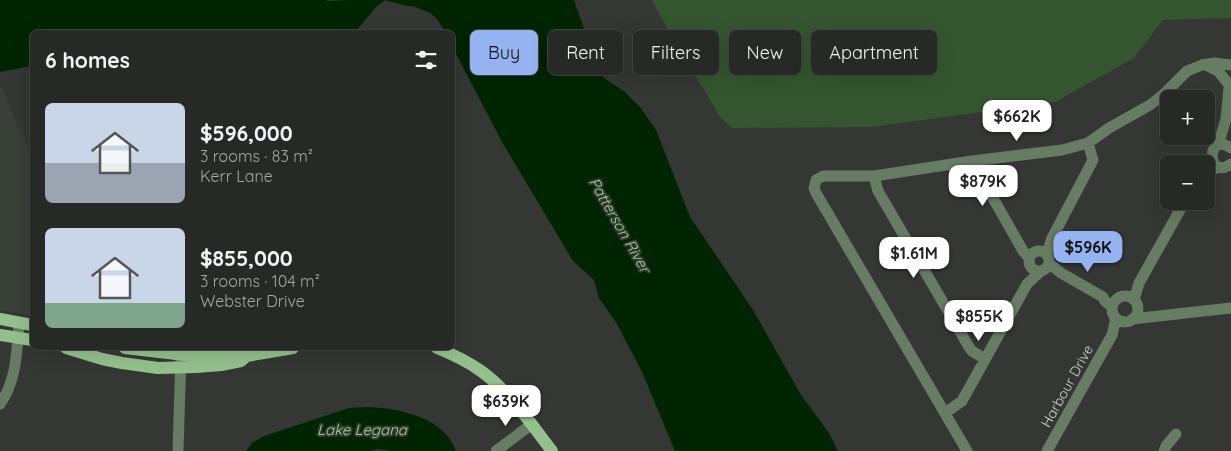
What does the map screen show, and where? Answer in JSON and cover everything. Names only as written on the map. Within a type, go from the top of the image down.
[{"type":"main road","points":[[0,320],[30,325]]},
{"type":"main road","points":[[0,335],[30,340]]},
{"type":"main road","points":[[73,350],[102,359],[146,366],[181,368],[221,365],[241,361],[247,356],[282,350]]},
{"type":"main road","points":[[153,350],[181,355],[210,356],[241,353],[247,356]]},
{"type":"main road","points":[[441,350],[461,358],[487,376],[532,424],[552,451]]},
{"type":"street","points":[[967,451],[816,193],[814,188],[816,180],[823,176],[874,176],[1062,150],[1088,143],[1109,128],[1150,105],[1187,71],[1214,62],[1231,65]]},
{"type":"street","points":[[1206,65],[1218,71],[1230,83],[1226,119],[1218,145],[1211,155]]},
{"type":"street","points":[[945,413],[962,401],[1040,261],[1093,160],[1088,143]]},
{"type":"street","points":[[1218,145],[1224,144],[1231,148]]},
{"type":"street","points":[[972,161],[1023,251],[1103,296],[1105,301],[1148,318],[1231,308]]},
{"type":"street","points":[[1224,166],[1231,176]]},
{"type":"street","points":[[874,176],[878,191],[972,351],[985,359]]},
{"type":"street","name":"Harbour Drive","points":[[1047,451],[1179,210]]},
{"type":"street","points":[[0,404],[7,394],[11,383],[15,365],[19,322]]},
{"type":"street","points":[[146,366],[147,350]]},
{"type":"street","points":[[178,451],[181,355]]},
{"type":"street","points":[[496,451],[532,424]]},
{"type":"street","points":[[1164,451],[1176,434]]},
{"type":"shaded area","points":[[651,0],[1231,0],[1231,18],[1163,20],[1134,58],[1055,102],[872,127],[732,128],[720,117],[695,75],[719,75],[719,30],[669,30]]},
{"type":"shaded area","points":[[0,84],[30,153],[30,315],[0,310]]},
{"type":"water","points":[[0,0],[385,0],[377,6],[357,30],[30,30],[30,66],[0,72]]},
{"type":"water","name":"Patterson River","points":[[385,0],[574,0],[585,30],[548,30],[548,75],[602,75],[625,92],[640,107],[656,130],[690,217],[753,310],[801,395],[829,433],[838,451],[675,451],[642,372],[617,324],[599,298],[594,280],[573,261],[502,142],[455,52],[455,30],[444,30],[437,19],[430,13],[413,6]]},
{"type":"water","name":"Lake Legana","points":[[367,407],[406,412],[431,422],[450,439],[456,451],[390,451],[379,449],[371,451],[246,451],[252,443],[264,436],[349,408]]}]
